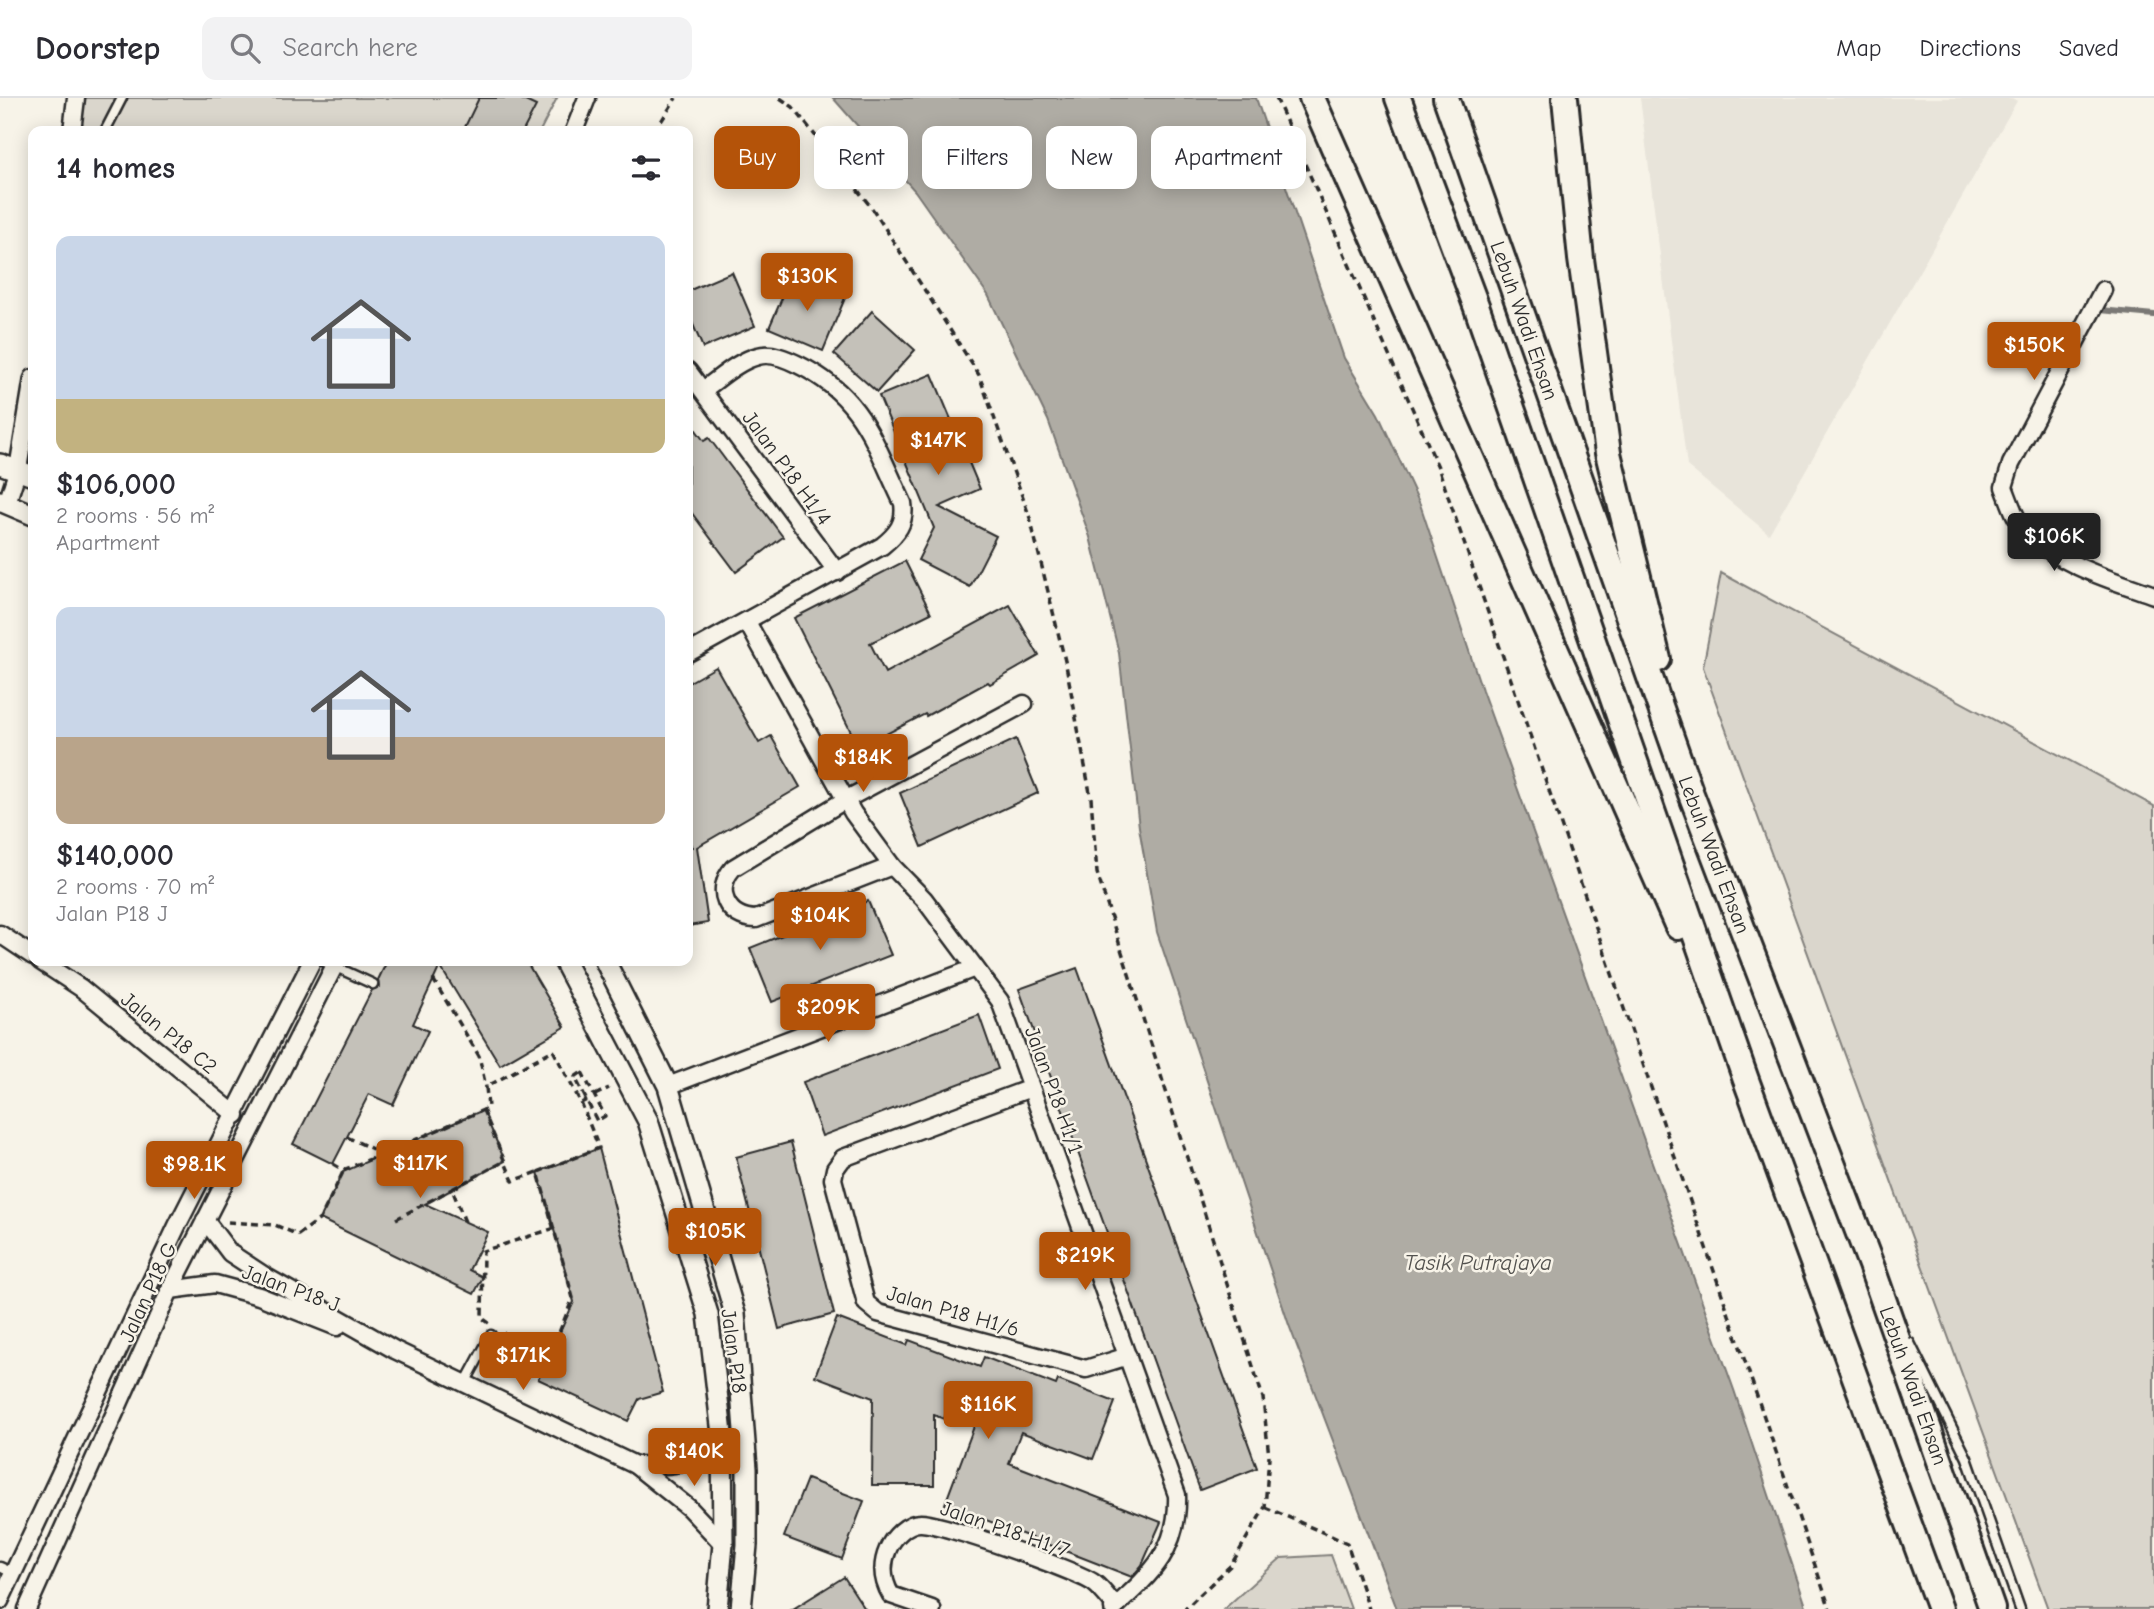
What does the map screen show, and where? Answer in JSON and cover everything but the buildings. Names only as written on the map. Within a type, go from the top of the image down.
[{"type":"main road","points":[[1312,98],[1746,1080]]},
{"type":"main road","name":"Lebuh Wadi Ehsan","points":[[1398,98],[1477,308],[1746,1080],[1940,1609]]},
{"type":"main road","name":"Lebuh Wadi Ehsan","points":[[1446,98],[1691,794],[1871,1265],[1992,1609]]},
{"type":"main road","points":[[1565,98],[1581,259],[1608,453],[1691,794]]},
{"type":"main road","points":[[1916,1543],[1933,1609]]},
{"type":"street","points":[[76,98],[76,126]]},
{"type":"street","points":[[576,126],[587,98]]},
{"type":"street","points":[[2103,290],[2011,464],[2004,487],[2025,530],[2046,548],[2078,565],[2154,595]]},
{"type":"street","points":[[693,650],[837,572],[892,538],[905,515],[903,503],[862,418],[839,388],[815,373],[773,356],[755,356],[703,390]]},
{"type":"street","name":"Jalan P18 H1/4","points":[[693,377],[837,572]]},
{"type":"street","points":[[28,407],[17,470],[4,502],[28,513]]},
{"type":"street","name":"Jalan P18 H1/1","points":[[747,622],[845,800],[892,866],[924,899],[1000,1001],[1175,1485],[1177,1521],[1157,1568],[1115,1608]]},
{"type":"street","points":[[892,866],[756,919],[738,916],[730,910],[723,893],[727,875],[733,868],[845,800],[1024,704]]},
{"type":"street","points":[[0,934],[28,953]]},
{"type":"street","name":"Jalan P18 C2","points":[[47,966],[80,988],[236,1115]]},
{"type":"street","name":"Jalan P18 G","points":[[0,1601],[7,1570],[310,966]]},
{"type":"street","name":"Jalan P18 G","points":[[27,1609],[170,1290],[330,966]]},
{"type":"street","name":"Jalan P18","points":[[567,966],[648,1121],[708,1314],[722,1434],[723,1544],[717,1609]]},
{"type":"street","name":"Jalan P18","points":[[608,966],[668,1086],[735,1314],[747,1469],[747,1545],[741,1609]]},
{"type":"street","points":[[668,1086],[975,968]]},
{"type":"street","name":"Jalan P18 H1/6","points":[[1031,1088],[843,1158],[835,1169],[833,1179],[866,1303],[878,1313],[1086,1369],[1128,1356]]},
{"type":"street","name":"Jalan P18 J","points":[[205,1220],[230,1253],[268,1278],[395,1350],[635,1465],[689,1508],[723,1544]]},
{"type":"street","name":"Jalan P18 J","points":[[170,1290],[215,1283],[258,1296],[395,1350]]},
{"type":"street","name":"Jalan P18 J","points":[[635,1465],[673,1466],[690,1462],[722,1434]]},
{"type":"street","name":"Jalan P18 H1/7","points":[[932,1609],[891,1595],[883,1572],[884,1558],[894,1538],[909,1526],[920,1523],[982,1539],[1093,1582],[1115,1608]]},
{"type":"lane","points":[[108,126],[122,98]]},
{"type":"lane","points":[[337,966],[373,984]]},
{"type":"lane","points":[[1871,1265],[1967,1458],[2020,1609]]},
{"type":"lane","points":[[464,1385],[491,1335]]},
{"type":"path","points":[[658,126],[676,98]]},
{"type":"path","points":[[780,98],[793,107],[874,211],[979,375],[1030,518],[1068,678],[1091,798],[1097,873],[1263,1398],[1269,1458],[1265,1507],[1231,1565],[1185,1609]]},
{"type":"path","points":[[1276,98],[1438,467],[1830,1609]]},
{"type":"path","points":[[333,1164],[343,1170],[488,1107],[479,1056],[433,979]]},
{"type":"path","points":[[483,1110],[513,1181],[598,1148],[581,1103],[553,1050],[486,1087]]},
{"type":"path","points":[[582,1072],[606,1116],[597,1121],[587,1100],[575,1077],[582,1072]]},
{"type":"path","points":[[581,1103],[587,1100]]},
{"type":"path","points":[[347,1137],[383,1154]]},
{"type":"path","points":[[396,1219],[505,1161]]},
{"type":"path","points":[[205,1220],[275,1225],[298,1235],[320,1219],[343,1171]]},
{"type":"path","points":[[538,1172],[555,1228],[573,1298],[554,1345],[505,1334],[482,1318],[483,1251],[555,1228]]},
{"type":"path","points":[[452,1189],[465,1222]]},
{"type":"path","points":[[1265,1507],[1347,1543],[1369,1609]]},
{"type":"shaded area","points":[[83,98],[557,98],[543,126],[78,126]]},
{"type":"shaded area","points":[[1640,98],[2012,98],[2017,101],[1769,534],[1687,466]]},
{"type":"shaded area","points":[[1721,573],[2154,806],[2154,1609],[2048,1609],[1703,667]]},
{"type":"shaded area","points":[[1331,1555],[1351,1609],[1224,1609],[1281,1558]]},
{"type":"water","name":"Tasik Putrajaya","points":[[833,98],[1256,98],[1265,126],[1151,126],[1151,189],[1287,189],[1344,358],[1378,414],[1420,504],[1482,690],[1734,1390],[1807,1609],[1397,1609],[1289,1325],[1157,932],[1139,827],[1119,653],[1090,537],[1048,420],[988,295],[908,183],[908,126],[858,126]]},
{"type":"waterway","points":[[2100,310],[2154,315]]}]
